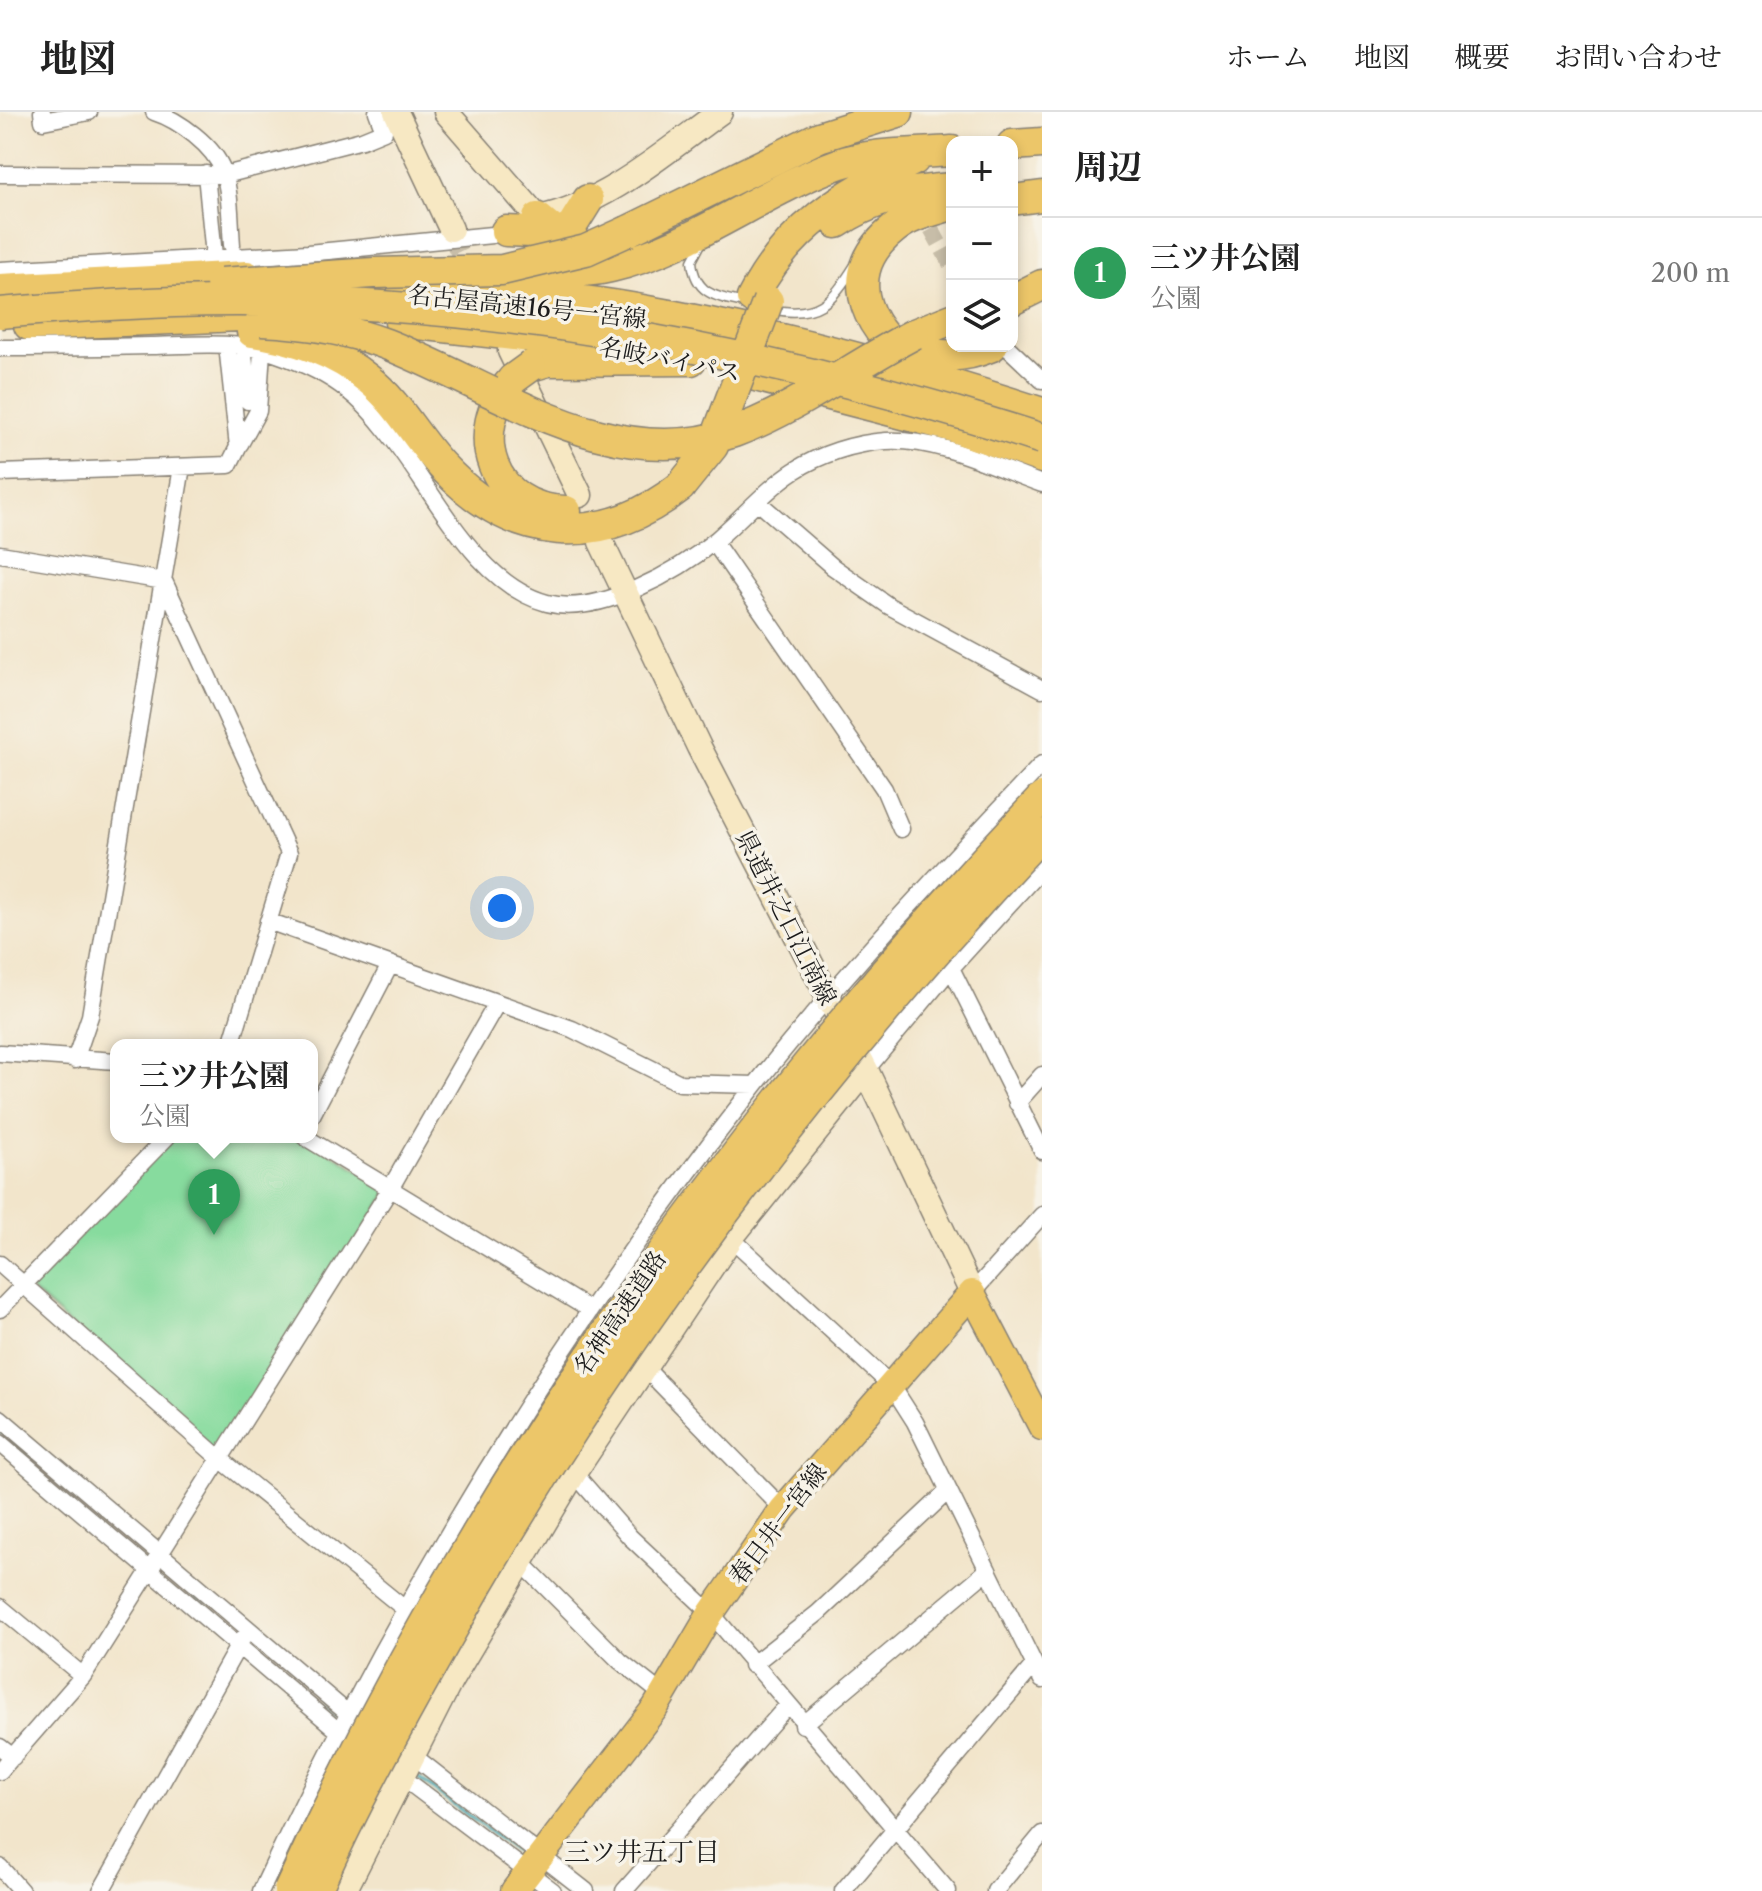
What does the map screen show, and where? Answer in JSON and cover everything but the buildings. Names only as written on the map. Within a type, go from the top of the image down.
[{"type":"highway","points":[[227,263],[374,273],[502,270],[586,250],[819,137],[898,112]]},
{"type":"highway","points":[[1018,145],[1042,143]]},
{"type":"highway","points":[[227,263],[425,266],[555,272],[610,267],[644,257],[771,193],[840,163],[870,157],[941,152]]},
{"type":"highway","points":[[146,318],[289,337],[339,358],[369,380],[396,406],[441,465],[472,495],[526,523],[582,530],[605,526],[634,517],[676,479],[711,412],[781,250],[809,222],[858,187],[941,152]]},
{"type":"highway","points":[[1018,188],[1042,190]]},
{"type":"highway","points":[[760,299],[811,242],[840,220],[868,205],[899,196],[946,189]]},
{"type":"highway","points":[[1018,199],[1042,196]]},
{"type":"highway","points":[[570,243],[570,229],[588,200]]},
{"type":"highway","points":[[946,207],[896,226],[876,247],[864,279],[868,312],[879,333],[892,347],[936,375],[991,390],[1042,412]]},
{"type":"highway","points":[[538,218],[570,243]]},
{"type":"highway","points":[[503,232],[532,232],[570,243],[601,257],[644,257]]},
{"type":"highway","name":"名古屋高速16号一宮線","points":[[0,291],[227,263],[411,293],[577,307],[715,331],[845,361],[963,393],[1042,420]]},
{"type":"highway","name":"名岐バイパス","points":[[227,263],[639,309],[836,350],[1042,412]]},
{"type":"highway","points":[[1018,298],[1042,285]]},
{"type":"highway","points":[[1018,300],[1042,297]]},
{"type":"highway","name":"名古屋高速16号一宮線","points":[[0,313],[177,302],[301,303],[577,327],[710,350],[843,381],[955,411],[1042,439]]},
{"type":"highway","points":[[75,307],[124,319],[264,321],[340,332],[419,358],[558,422],[615,439],[676,445],[733,432],[914,334],[946,321]]},
{"type":"highway","name":"名岐バイパス","points":[[0,327],[146,318],[268,316],[404,322],[575,342],[691,360],[954,427],[1042,458]]},
{"type":"highway","points":[[879,333],[944,358],[978,352]]},
{"type":"highway","points":[[676,479],[620,505],[591,512],[557,511],[517,495],[493,466],[488,443],[494,403],[518,365],[548,361],[691,360]]},
{"type":"highway","name":"名神高速道路","points":[[289,1891],[389,1691],[466,1553],[605,1332],[674,1233],[787,1086],[905,945],[1042,798]]},
{"type":"highway","name":"名神高速道路","points":[[316,1891],[410,1704],[479,1580],[555,1453],[625,1347],[706,1233],[839,1062],[1042,834]]},
{"type":"main road","name":"春日井一宮線","points":[[529,1872],[663,1695],[711,1613],[783,1509],[972,1293]]},
{"type":"main road","points":[[972,1293],[1042,1427]]},
{"type":"street","points":[[42,112],[43,121],[89,112]]},
{"type":"street","points":[[154,112],[195,136],[228,174],[227,263]]},
{"type":"street","points":[[0,174],[228,174],[362,140],[384,131],[377,112]]},
{"type":"street","points":[[396,112],[451,229]]},
{"type":"street","points":[[446,112],[538,218]]},
{"type":"street","points":[[0,270],[227,263],[503,232],[567,211],[588,200],[720,112]]},
{"type":"street","points":[[206,174],[227,263]]},
{"type":"street","points":[[503,232],[512,212],[512,199],[506,181]]},
{"type":"street","points":[[227,345],[238,447]]},
{"type":"street","points":[[0,348],[227,345],[262,351],[324,376],[348,390],[377,421],[484,563],[518,590],[546,603],[570,606],[623,593],[690,560],[794,471],[816,459],[851,447],[885,441],[920,442],[1042,484]]},
{"type":"street","points":[[0,473],[229,465],[258,411],[262,351]]},
{"type":"street","points":[[1012,352],[1042,380]]},
{"type":"street","points":[[244,355],[250,413],[247,427]]},
{"type":"street","points":[[518,365],[580,495]]},
{"type":"street","points":[[75,1060],[90,1016],[182,467]]},
{"type":"street","points":[[758,502],[833,567],[889,606],[1042,689]]},
{"type":"street","name":"県道井之口江南線","points":[[601,542],[623,593],[826,999],[866,1070],[972,1293]]},
{"type":"street","points":[[714,542],[884,789],[901,829]]},
{"type":"street","points":[[0,554],[164,581]]},
{"type":"street","points":[[164,581],[289,853],[233,1039]]},
{"type":"street","points":[[261,1891],[406,1610],[503,1442],[590,1310],[755,1085],[826,999],[1042,764]]},
{"type":"street","points":[[344,1891],[412,1754],[520,1561],[643,1366],[731,1238],[951,968],[1042,868]]},
{"type":"street","points":[[268,921],[572,1029],[680,1083],[755,1085]]},
{"type":"street","points":[[318,1103],[390,965]]},
{"type":"street","points":[[951,968],[1042,1151]]},
{"type":"street","points":[[0,1771],[6,1752],[83,1676],[390,1189],[497,1003]]},
{"type":"street","points":[[0,1053],[110,1061]]},
{"type":"street","points":[[1017,1103],[1042,1075]]},
{"type":"street","points":[[0,1309],[22,1282],[161,1143]]},
{"type":"street","points":[[315,1143],[590,1310]]},
{"type":"street","points":[[972,1293],[1042,1215]]},
{"type":"street","points":[[731,1238],[892,1386],[915,1422],[1038,1673],[843,1891]]},
{"type":"street","points":[[0,1264],[219,1458],[406,1610]]},
{"type":"street","points":[[643,1366],[783,1509]]},
{"type":"street","points":[[0,1418],[349,1717],[412,1754],[529,1872],[586,1891]]},
{"type":"street","points":[[0,1443],[340,1735],[401,1776],[553,1891]]},
{"type":"street","points":[[574,1473],[630,1537],[711,1613],[803,1725],[948,1891]]},
{"type":"street","points":[[752,1665],[818,1613],[948,1491]]},
{"type":"street","points":[[520,1561],[620,1661],[663,1695]]},
{"type":"street","points":[[803,1725],[988,1570]]},
{"type":"street","points":[[0,1607],[83,1676]]},
{"type":"street","points":[[101,1891],[247,1630]]},
{"type":"street","points":[[624,1891],[787,1706]]},
{"type":"street","points":[[995,1891],[1042,1834]]},
{"type":"street","points":[[0,1867],[21,1891]]},
{"type":"lane","points":[[724,219],[694,255],[693,272],[702,290],[713,296],[798,313],[828,301],[869,248],[896,226]]},
{"type":"green space","points":[[161,1143],[315,1143],[390,1189],[219,1458],[22,1282]]},
{"type":"waterway","points":[[0,1431],[148,1556]]},
{"type":"waterway","points":[[163,1568],[235,1632]]},
{"type":"waterway","points":[[250,1645],[300,1688]]},
{"type":"waterway","points":[[316,1701],[336,1717]]},
{"type":"waterway","points":[[412,1773],[525,1858]]},
{"type":"waterway","points":[[543,1872],[568,1891]]},
{"type":"tunnel","points":[[920,208],[946,256]]},
{"type":"tunnel","points":[[451,229],[478,284]]},
{"type":"place","name":"三ツ井公園","points":[[214,1235]]},
{"type":"district","name":"三ツ井五丁目","points":[[642,1852]]}]
